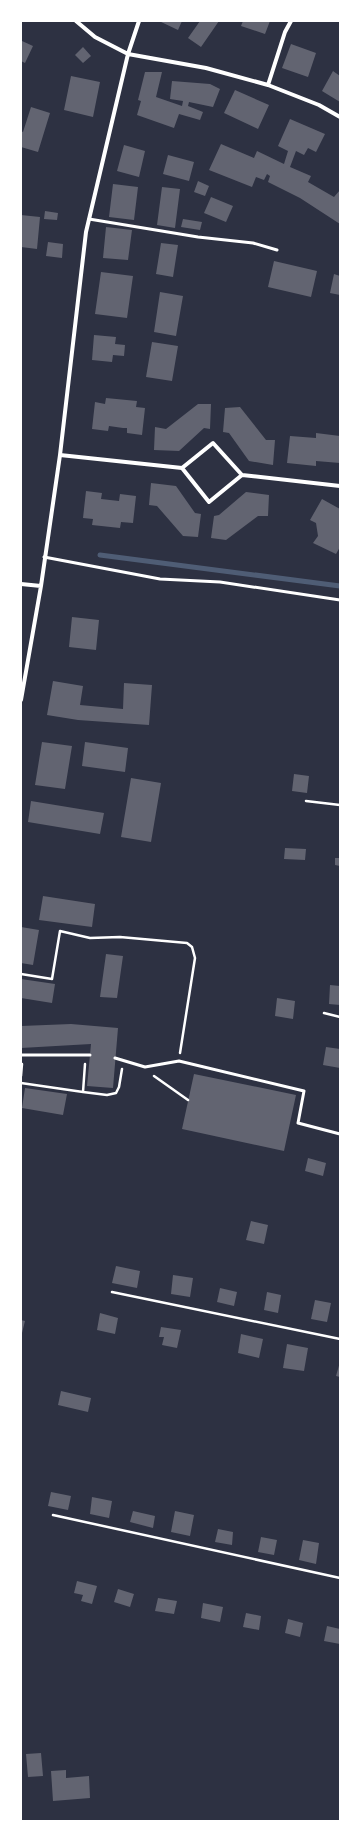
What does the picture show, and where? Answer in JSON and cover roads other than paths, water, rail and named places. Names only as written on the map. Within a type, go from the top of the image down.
[{"type":"street","points":[[76,21],[95,37],[128,54],[206,68],[268,85],[319,105],[340,117]]},
{"type":"street","points":[[21,700],[41,586],[44,557],[60,456],[86,232],[128,54],[139,21]]},
{"type":"street","points":[[268,85],[285,32],[291,21]]},
{"type":"street","points":[[60,456],[182,468],[213,442],[242,475],[340,486]]},
{"type":"street","points":[[182,468],[209,502],[242,475]]},
{"type":"street","points":[[21,584],[41,586]]},
{"type":"lane","points":[[89,219],[198,237],[253,243],[277,250]]},
{"type":"lane","points":[[44,557],[160,578],[220,582],[340,600]]},
{"type":"lane","points":[[21,1055],[88,1055]]},
{"type":"lane","points":[[116,1058],[145,1067],[179,1061],[304,1091],[298,1123],[340,1134]]},
{"type":"waterway","points":[[100,555],[340,586]]}]
